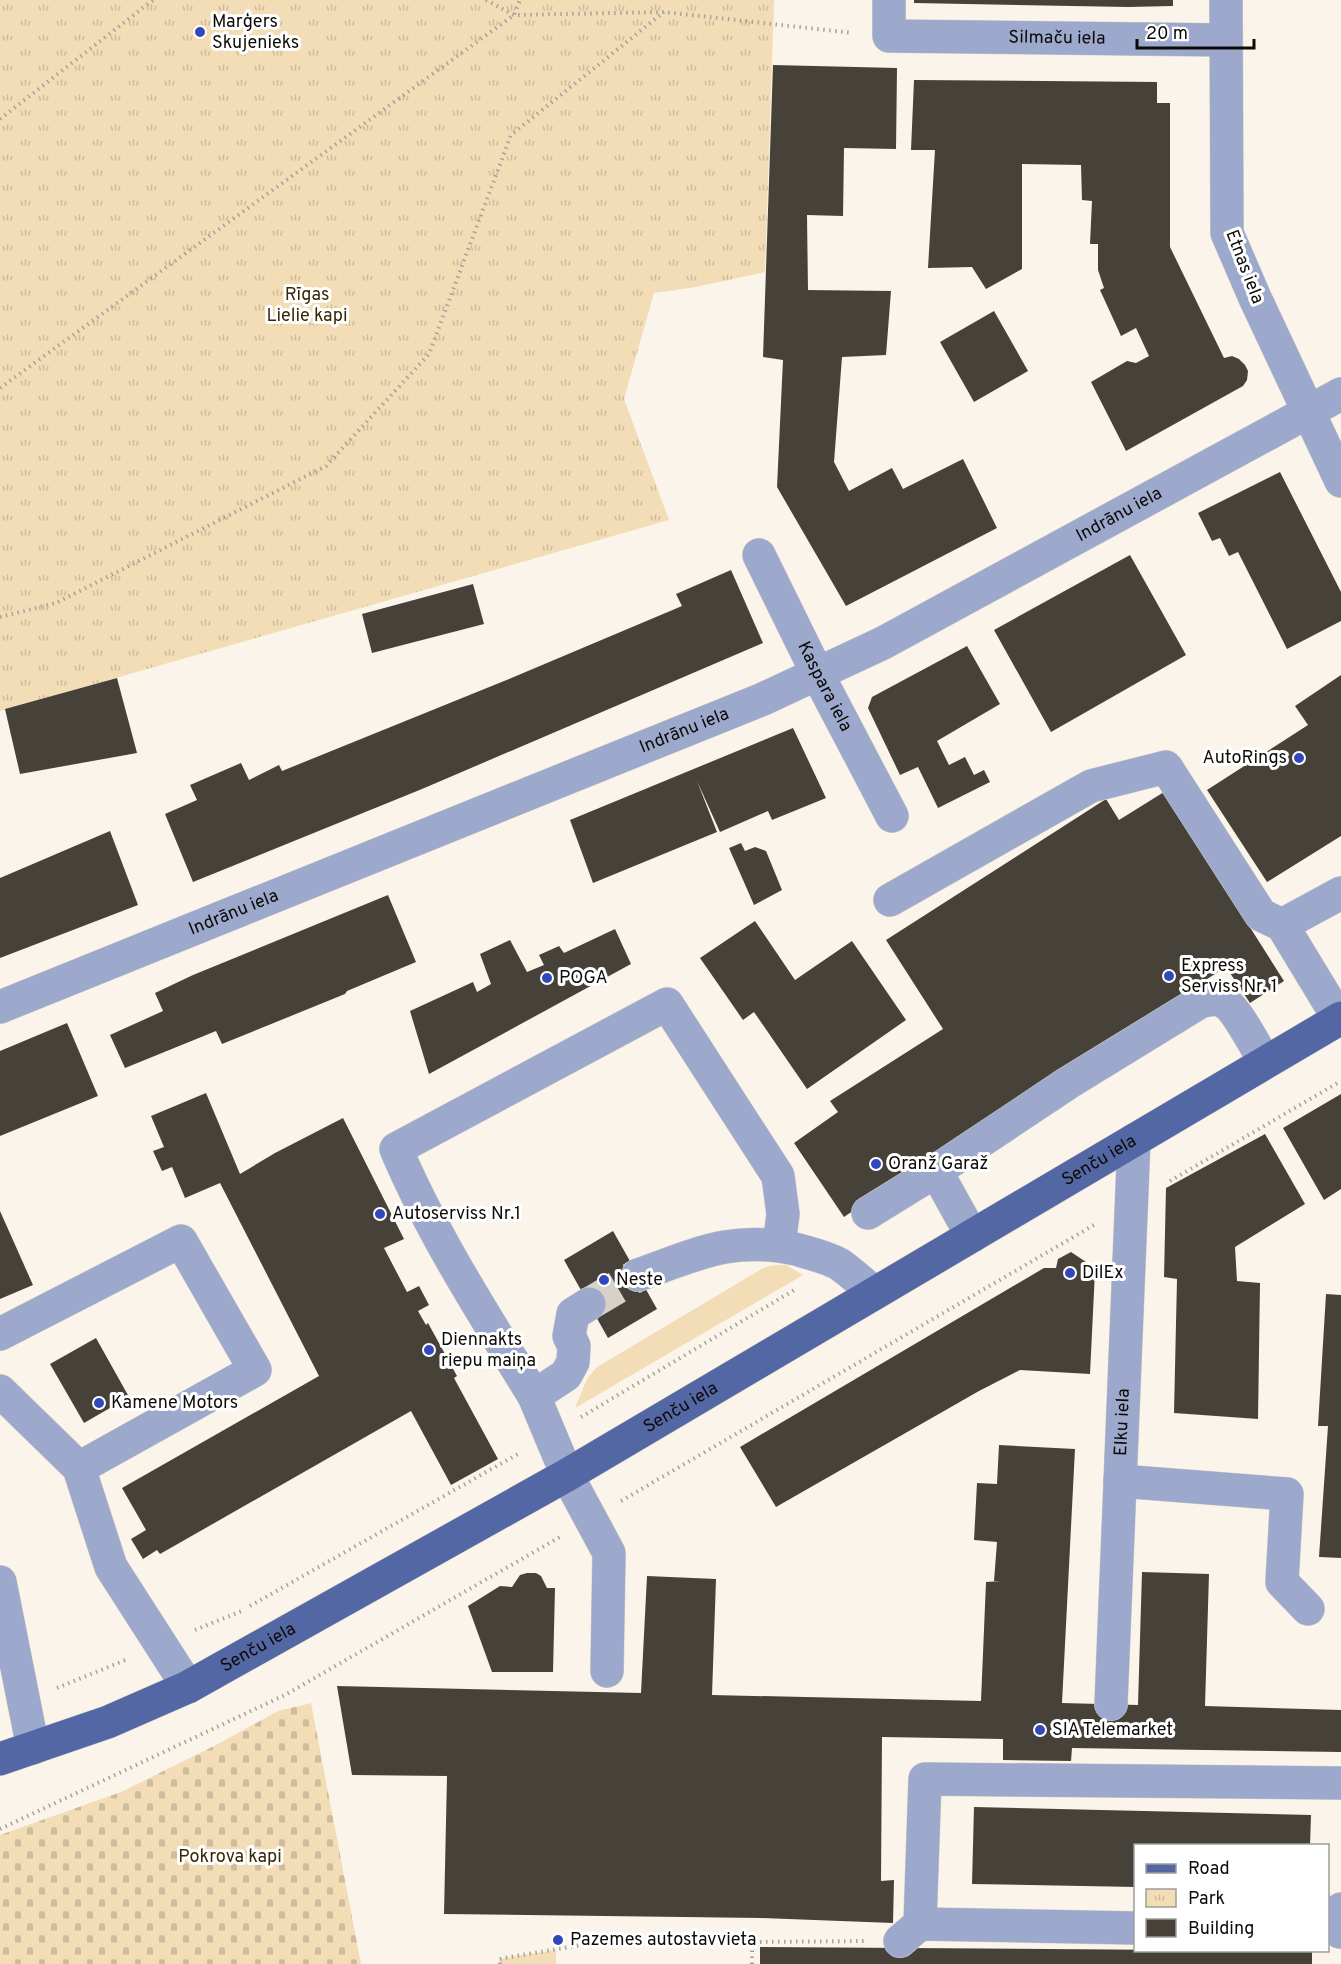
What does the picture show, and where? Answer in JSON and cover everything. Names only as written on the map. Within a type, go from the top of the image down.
[{"type":"main road","name":"Senču iela","points":[[0,1759],[108,1722],[188,1687],[567,1475],[1340,1018]]},
{"type":"street","points":[[889,0],[889,36]]},
{"type":"street","name":"Etnas iela","points":[[1226,0],[1227,233],[1341,481]]},
{"type":"street","name":"Silmaču iela","points":[[889,36],[1225,40]]},
{"type":"street","name":"Indrānu iela","points":[[0,1007],[752,704],[818,675],[894,638],[1341,394]]},
{"type":"street","name":"Kaspara iela","points":[[759,555],[818,675],[892,816]]},
{"type":"street","points":[[890,900],[1090,786],[1166,767],[1261,915],[1282,925],[1340,1018]]},
{"type":"street","points":[[1282,925],[1341,893]]},
{"type":"street","points":[[868,1213],[936,1171],[1068,1083],[1200,1002],[1213,1000],[1225,1002],[1234,1012],[1265,1062]]},
{"type":"street","points":[[607,1671],[609,1553],[567,1475],[534,1396],[464,1280],[416,1194],[396,1149],[667,1005],[778,1176],[783,1214],[779,1246]]},
{"type":"street","name":"Elku iela","points":[[1111,1704],[1134,1140]]},
{"type":"street","points":[[936,1171],[972,1236]]},
{"type":"street","points":[[0,1334],[181,1241],[255,1370],[79,1467]]},
{"type":"street","points":[[638,1275],[720,1247],[751,1243],[810,1253],[838,1264],[875,1293]]},
{"type":"street","points":[[534,1396],[567,1375],[573,1362],[574,1347],[569,1336],[573,1314],[588,1304]]},
{"type":"street","points":[[0,1391],[79,1467],[111,1567],[188,1687]]},
{"type":"street","points":[[1120,1481],[1287,1494],[1282,1582],[1308,1609]]},
{"type":"street","points":[[0,1582],[33,1748]]},
{"type":"street","points":[[1134,1928],[910,1932],[925,1779],[1341,1783]]},
{"type":"path","points":[[0,119],[153,0]]},
{"type":"path","points":[[486,0],[514,15],[664,12],[889,36]]},
{"type":"path","points":[[0,388],[514,15],[520,0]]},
{"type":"path","points":[[0,617],[56,603],[326,466],[429,354],[512,135],[664,12]]},
{"type":"path","points":[[0,1829],[291,1693],[1341,1081]]},
{"type":"path","points":[[24,1701],[242,1611],[549,1436],[838,1264]]},
{"type":"path","points":[[752,1964],[752,1942],[910,1932]]},
{"type":"path","points":[[500,1964],[499,1959],[587,1944]]},
{"type":"green space","name":"Rīgas Lielie kapi","points":[[0,0],[774,0],[765,272],[696,287],[654,293],[624,399],[669,520],[0,711]]},
{"type":"green space","points":[[786,1265],[803,1275],[575,1408],[587,1379],[597,1367],[765,1267]]},
{"type":"green space","name":"Pokrova kapi","points":[[311,1703],[361,1964],[0,1964],[0,1835],[121,1792],[278,1711]]},
{"type":"green space","points":[[556,1950],[556,1964],[500,1964],[499,1959]]},
{"type":"building","points":[[914,0],[1173,0],[1173,6],[914,3]]},
{"type":"building","points":[[773,65],[897,68],[896,149],[844,148],[843,216],[807,215],[808,290],[891,291],[886,355],[842,357],[834,462],[849,491],[892,468],[903,489],[963,459],[997,528],[846,606],[777,487],[783,360],[763,357]]},
{"type":"building","points":[[914,80],[1157,82],[1157,103],[1170,103],[1170,247],[1224,358],[1232,356],[1245,365],[1248,371],[1247,380],[1243,386],[1126,451],[1091,382],[1127,361],[1136,363],[1149,356],[1136,328],[1121,336],[1100,290],[1104,288],[1098,270],[1098,244],[1090,244],[1092,201],[1082,200],[1081,165],[1022,164],[1022,269],[986,289],[972,267],[928,268],[935,150],[911,150]]},
{"type":"building","points":[[994,311],[1028,371],[974,402],[940,342]]},
{"type":"building","points":[[1280,472],[1341,592],[1341,621],[1287,649],[1238,552],[1229,556],[1220,538],[1212,541],[1198,513]]},
{"type":"building","points":[[1130,555],[1186,655],[1051,732],[994,630]]},
{"type":"building","points":[[731,570],[763,643],[422,789],[193,882],[165,814],[197,800],[190,785],[241,763],[249,780],[279,765],[282,771],[682,606],[676,594]]},
{"type":"building","points":[[473,584],[484,624],[372,653],[362,614]]},
{"type":"building","points":[[967,646],[1000,704],[937,741],[949,765],[965,757],[974,775],[984,770],[990,782],[938,808],[918,767],[900,775],[868,708],[872,697]]},
{"type":"building","name":"AutoRings","points":[[1341,675],[1341,836],[1267,882],[1207,790],[1308,725],[1295,706]]},
{"type":"building","points":[[117,678],[137,753],[20,774],[5,709]]},
{"type":"building","points":[[793,728],[826,798],[772,820],[768,811],[720,832],[697,781],[717,832],[593,883],[570,820]]},
{"type":"building","points":[[1164,792],[1284,981],[1250,1003],[1226,967],[1001,1110],[844,1217],[794,1143],[838,1112],[830,1101],[943,1029],[886,940],[1106,799],[1119,820]]},
{"type":"building","points":[[110,831],[138,905],[0,958],[0,878]]},
{"type":"building","points":[[741,843],[745,851],[755,847],[766,851],[782,890],[754,905],[729,848]]},
{"type":"building","points":[[388,895],[416,962],[347,991],[345,994],[222,1044],[216,1031],[125,1068],[110,1035],[163,1011],[155,993],[193,975]]},
{"type":"building","points":[[755,921],[795,980],[852,941],[906,1020],[807,1089],[754,1012],[743,1020],[700,958]]},
{"type":"building","points":[[615,929],[631,964],[429,1074],[410,1011],[473,982],[477,992],[491,984],[480,954],[510,940],[527,972],[544,965],[539,955],[559,946],[564,953]]},
{"type":"building","points":[[67,1023],[98,1096],[0,1136],[0,1051]]},
{"type":"building","points":[[206,1093],[240,1174],[343,1118],[404,1239],[384,1248],[407,1292],[419,1286],[429,1305],[418,1311],[426,1325],[428,1323],[457,1376],[454,1378],[498,1459],[451,1485],[411,1411],[160,1554],[157,1550],[143,1559],[131,1539],[146,1530],[122,1488],[319,1376],[220,1183],[185,1198],[172,1167],[162,1171],[153,1151],[164,1147],[151,1116]]},
{"type":"building","points":[[1341,1094],[1341,1189],[1324,1200],[1283,1128]]},
{"type":"building","points":[[1265,1134],[1305,1204],[1235,1247],[1237,1281],[1260,1283],[1258,1419],[1174,1413],[1177,1279],[1164,1277],[1166,1188]]},
{"type":"building","points":[[0,1211],[33,1285],[0,1299]]},
{"type":"building","points":[[613,1231],[657,1309],[608,1338],[564,1260]]},
{"type":"building","points":[[1071,1252],[1086,1262],[1085,1269],[1095,1271],[1090,1374],[1020,1370],[776,1507],[740,1447],[1044,1268],[1056,1268],[1058,1259]]},
{"type":"building","points":[[1326,1294],[1341,1295],[1341,1558],[1319,1557],[1328,1426],[1318,1426]]},
{"type":"building","points":[[96,1338],[129,1397],[84,1423],[50,1364]]},
{"type":"building","points":[[999,1445],[1075,1449],[1062,1703],[1138,1705],[1142,1572],[1209,1574],[1205,1706],[1341,1710],[1341,1752],[1072,1748],[1071,1761],[1003,1760],[1003,1739],[882,1737],[881,1881],[894,1880],[893,1923],[760,1918],[444,1914],[447,1776],[352,1775],[337,1686],[641,1693],[647,1576],[716,1579],[712,1695],[981,1701],[986,1582],[1001,1581],[994,1581],[997,1542],[974,1540],[977,1483],[997,1484]]},
{"type":"building","points":[[536,1573],[541,1576],[547,1588],[555,1588],[553,1672],[492,1672],[468,1606],[500,1586],[512,1587],[520,1575]]},
{"type":"building","points":[[974,1807],[1311,1815],[1310,1844],[1134,1844],[1134,1887],[972,1884]]},
{"type":"building","points":[[760,1947],[1312,1952],[1312,1964],[760,1964]]},
{"type":"tunnel","points":[[589,1304],[638,1275]]},
{"type":"place","name":"Marģers Skujenieks","points":[[200,32]]},
{"type":"place","name":"AutoRings","points":[[1299,758]]},
{"type":"place","name":"Express Serviss Nr. 1","points":[[1169,976]]},
{"type":"place","name":"POGA","points":[[547,978]]},
{"type":"place","name":"Oranž Garaž","points":[[876,1164]]},
{"type":"place","name":"Autoserviss Nr.1","points":[[380,1214]]},
{"type":"place","name":"DilEx","points":[[1070,1273]]},
{"type":"place","name":"Neste","points":[[604,1280]]},
{"type":"place","name":"Diennakts riepu maiņa","points":[[429,1350]]},
{"type":"place","name":"Kamene Motors","points":[[99,1403]]},
{"type":"place","name":"SIA Telemarket","points":[[1040,1730]]},
{"type":"place","name":"Pazemes autostavvieta","points":[[558,1940]]}]
